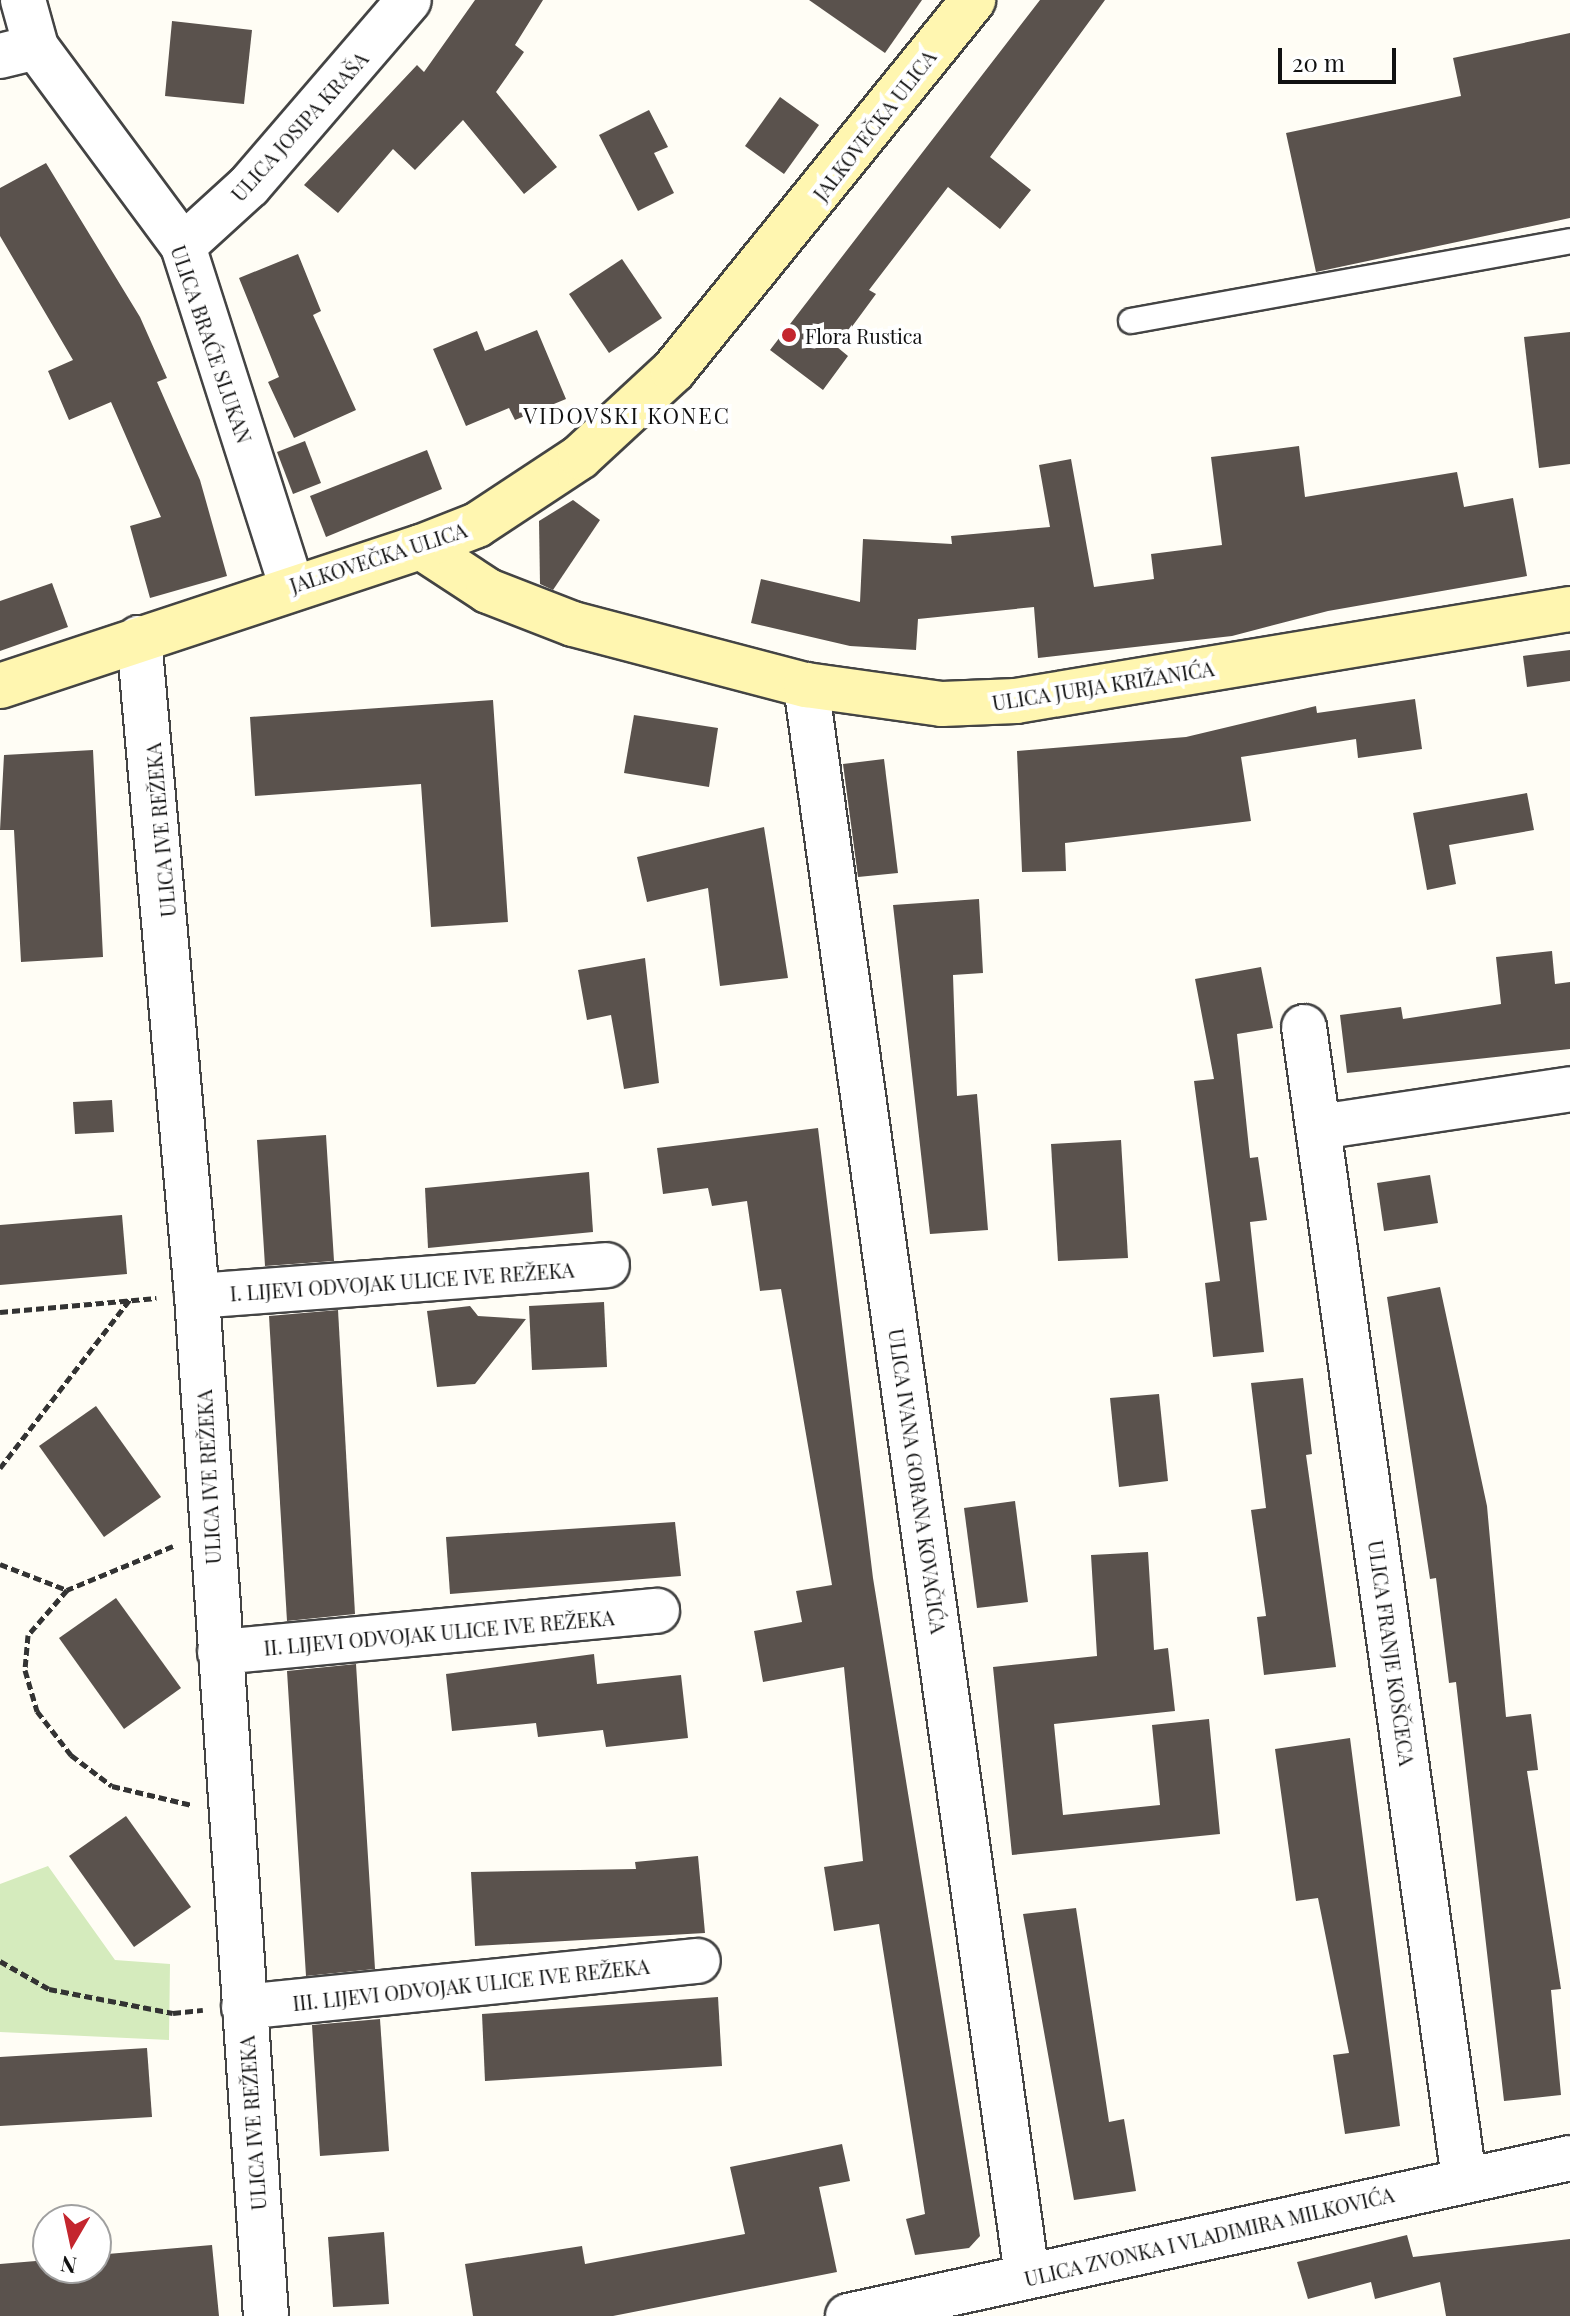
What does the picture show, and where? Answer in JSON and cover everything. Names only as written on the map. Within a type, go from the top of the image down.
[{"type":"main road","name":"JALKOVEČKA ULICA","points":[[0,686],[291,584],[421,547],[477,525],[580,457],[673,371],[973,0]]},
{"type":"main road","name":"ULICA JURJA KRIŽANIĆA","points":[[421,547],[488,591],[543,614],[806,685],[917,702],[1016,701],[1570,609]]},
{"type":"street","name":"ULICA BRAĆE SLUKAN","points":[[23,0],[18,51],[183,246],[291,584]]},
{"type":"street","name":"ULICA JOSIPA KRAŠA","points":[[183,246],[249,186],[409,0]]},
{"type":"street","name":"ULICA IVE REŽEKA","points":[[139,638],[197,1296],[266,2316]]},
{"type":"street","name":"ULICA IVANA GORANA KOVAČIĆA","points":[[806,685],[1027,2276]]},
{"type":"street","name":"ULICA FRANJE KOŠČECA","points":[[1304,1027],[1464,2179]]},
{"type":"street","points":[[1320,1127],[1570,1089]]},
{"type":"street","name":"I. LIJEVI ODVOJAK ULICE IVE REŽEKA","points":[[197,1296],[607,1265]]},
{"type":"street","name":"II. LIJEVI ODVOJAK ULICE IVE REŽEKA","points":[[220,1652],[657,1611]]},
{"type":"street","name":"III. LIJEVI ODVOJAK ULICE IVE REŽEKA","points":[[244,2007],[698,1961]]},
{"type":"street","name":"ULICA ZVONKA I VLADIMIRA MILKOVIĆA","points":[[848,2316],[1570,2158]]},
{"type":"lane","points":[[1131,321],[1570,241]]},
{"type":"path","points":[[0,1312],[130,1299],[197,1296]]},
{"type":"path","points":[[0,1468],[130,1299]]},
{"type":"path","points":[[211,1534],[105,1569],[67,1590],[28,1635],[25,1670],[37,1711],[71,1755],[112,1786],[232,1814]]},
{"type":"path","points":[[0,1564],[67,1590]]},
{"type":"path","points":[[0,1961],[49,1989],[173,2013],[244,2007]]},
{"type":"green space","points":[[48,1866],[115,1960],[170,1964],[169,2040],[0,2032],[0,1884]]},
{"type":"building","points":[[475,0],[543,0],[515,45],[524,52],[496,92],[557,167],[524,194],[463,120],[415,170],[393,149],[338,213],[304,185],[417,65],[424,72]]},
{"type":"building","points":[[809,0],[922,0],[885,53]]},
{"type":"building","points":[[1040,0],[1105,0],[990,157],[1031,190],[1000,229],[948,187],[869,290],[876,294],[837,347],[848,356],[823,390],[770,350]]},
{"type":"building","points":[[172,21],[252,30],[244,104],[165,96]]},
{"type":"building","points":[[1570,33],[1570,218],[1316,272],[1286,133],[1461,96],[1453,58]]},
{"type":"building","points":[[780,97],[819,125],[784,174],[745,146]]},
{"type":"building","points":[[649,110],[668,147],[654,153],[674,193],[638,211],[599,135]]},
{"type":"building","points":[[46,163],[140,317],[167,378],[157,382],[200,480],[227,576],[150,598],[130,526],[161,517],[111,402],[69,420],[48,371],[73,360],[0,236],[0,188]]},
{"type":"building","points":[[298,254],[321,311],[313,315],[356,410],[294,438],[268,382],[279,377],[239,278]]},
{"type":"building","points":[[622,259],[662,318],[609,353],[569,294]]},
{"type":"building","points":[[537,330],[566,399],[515,420],[509,408],[466,426],[433,349],[477,331],[485,351]]},
{"type":"building","points":[[1570,332],[1570,464],[1539,468],[1524,337]]},
{"type":"building","points":[[305,441],[321,483],[293,494],[277,452]]},
{"type":"building","points":[[1299,446],[1305,497],[1457,472],[1464,507],[1513,498],[1527,576],[1328,611],[1232,636],[1038,658],[1034,607],[918,619],[916,650],[850,646],[751,623],[761,579],[860,602],[863,539],[952,544],[951,536],[1050,527],[1039,465],[1071,459],[1094,587],[1154,579],[1151,554],[1222,545],[1211,457]]},
{"type":"building","points":[[427,450],[442,489],[326,537],[310,496]]},
{"type":"building","points":[[573,500],[600,520],[553,590],[540,584],[539,521]]},
{"type":"building","points":[[52,583],[68,627],[0,651],[0,601]]},
{"type":"building","points":[[1570,650],[1570,681],[1527,687],[1523,656]]},
{"type":"building","points":[[1415,699],[1422,749],[1358,758],[1356,739],[1241,757],[1251,821],[1065,843],[1066,871],[1022,872],[1017,751],[1186,737],[1316,706],[1317,713]]},
{"type":"building","points":[[493,700],[508,922],[431,927],[421,784],[255,796],[250,717]]},
{"type":"building","points":[[634,715],[718,728],[709,787],[624,773]]},
{"type":"building","points":[[93,750],[103,957],[21,962],[14,830],[0,830],[4,755]]},
{"type":"building","points":[[884,759],[898,873],[858,877],[843,764]]},
{"type":"building","points":[[1527,793],[1534,830],[1449,845],[1456,884],[1427,890],[1413,813]]},
{"type":"building","points":[[764,827],[788,978],[720,986],[708,888],[647,902],[637,857]]},
{"type":"building","points":[[979,899],[983,973],[953,975],[957,1096],[977,1094],[988,1230],[930,1234],[893,905]]},
{"type":"building","points":[[1552,951],[1555,984],[1570,982],[1570,1049],[1347,1073],[1340,1015],[1401,1007],[1403,1019],[1501,1004],[1496,957]]},
{"type":"building","points":[[645,958],[659,1083],[624,1089],[611,1015],[587,1020],[578,970]]},
{"type":"building","points":[[1261,967],[1273,1028],[1237,1034],[1250,1158],[1258,1157],[1267,1220],[1250,1222],[1264,1352],[1213,1357],[1205,1283],[1220,1281],[1194,1081],[1214,1079],[1195,979]]},
{"type":"building","points":[[112,1100],[114,1132],[75,1134],[73,1102]]},
{"type":"building","points":[[818,1128],[873,1578],[980,2236],[969,2248],[915,2255],[906,2219],[925,2214],[879,1924],[834,1931],[824,1867],[863,1861],[844,1667],[763,1682],[754,1631],[802,1622],[796,1591],[832,1585],[781,1289],[760,1291],[747,1201],[712,1206],[708,1188],[663,1194],[657,1148]]},
{"type":"building","points":[[326,1135],[334,1261],[265,1266],[257,1140]]},
{"type":"building","points":[[1121,1140],[1128,1258],[1058,1261],[1051,1144]]},
{"type":"building","points":[[589,1172],[593,1232],[428,1248],[425,1188]]},
{"type":"building","points":[[1430,1175],[1438,1223],[1384,1231],[1377,1183]]},
{"type":"building","points":[[122,1215],[127,1274],[0,1285],[0,1225]]},
{"type":"building","points":[[1440,1287],[1487,1506],[1506,1717],[1531,1714],[1538,1770],[1527,1771],[1561,1989],[1551,1990],[1561,2095],[1504,2101],[1456,1682],[1449,1683],[1436,1578],[1430,1579],[1387,1297]]},
{"type":"building","points":[[604,1302],[607,1367],[532,1370],[529,1306]]},
{"type":"building","points":[[470,1306],[478,1316],[526,1319],[475,1384],[437,1387],[427,1311]]},
{"type":"building","points":[[338,1310],[355,1614],[287,1621],[269,1316]]},
{"type":"building","points":[[1303,1378],[1312,1454],[1306,1455],[1336,1667],[1264,1675],[1257,1617],[1266,1616],[1251,1510],[1266,1508],[1251,1383]]},
{"type":"building","points":[[1159,1394],[1168,1481],[1119,1487],[1110,1398]]},
{"type":"building","points":[[96,1406],[161,1497],[104,1537],[39,1446]]},
{"type":"building","points":[[1015,1501],[1028,1602],[977,1608],[964,1508]]},
{"type":"building","points":[[675,1522],[681,1576],[450,1594],[446,1537]]},
{"type":"building","points":[[1148,1552],[1154,1650],[1168,1648],[1175,1711],[1054,1724],[1063,1815],[1160,1805],[1152,1725],[1209,1719],[1220,1834],[1012,1855],[993,1667],[1097,1656],[1091,1555]]},
{"type":"building","points":[[116,1598],[181,1688],[124,1729],[59,1638]]},
{"type":"building","points":[[594,1654],[597,1684],[681,1675],[688,1738],[606,1747],[603,1730],[538,1737],[536,1723],[452,1731],[446,1674]]},
{"type":"building","points":[[356,1664],[375,1969],[306,1976],[287,1671]]},
{"type":"building","points":[[1350,1738],[1400,2126],[1345,2134],[1333,2055],[1349,2053],[1318,1898],[1296,1901],[1275,1749]]},
{"type":"building","points":[[126,1816],[191,1907],[134,1947],[69,1856]]},
{"type":"building","points":[[698,1856],[705,1933],[475,1946],[471,1872],[636,1869],[635,1862]]},
{"type":"building","points":[[1076,1908],[1109,2122],[1124,2119],[1136,2191],[1074,2200],[1023,1914]]},
{"type":"building","points":[[718,1997],[722,2066],[485,2081],[482,2014]]},
{"type":"building","points":[[380,2019],[389,2151],[320,2156],[312,2025]]},
{"type":"building","points":[[147,2048],[152,2117],[0,2126],[0,2057]]},
{"type":"building","points":[[842,2144],[850,2181],[819,2187],[837,2272],[613,2316],[473,2316],[465,2264],[582,2246],[585,2264],[745,2234],[730,2167]]},
{"type":"building","points":[[384,2232],[389,2304],[333,2307],[328,2237]]},
{"type":"building","points":[[1407,2235],[1413,2257],[1570,2239],[1570,2316],[1446,2316],[1440,2282],[1375,2299],[1371,2282],[1308,2299],[1297,2262]]},
{"type":"building","points":[[212,2245],[219,2316],[0,2316],[0,2264],[32,2261],[32,2284],[112,2284],[112,2254]]},
{"type":"place","name":"Flora Rustica","points":[[789,335]]},
{"type":"district","name":"VIDOVSKI KONEC","points":[[627,416]]}]
